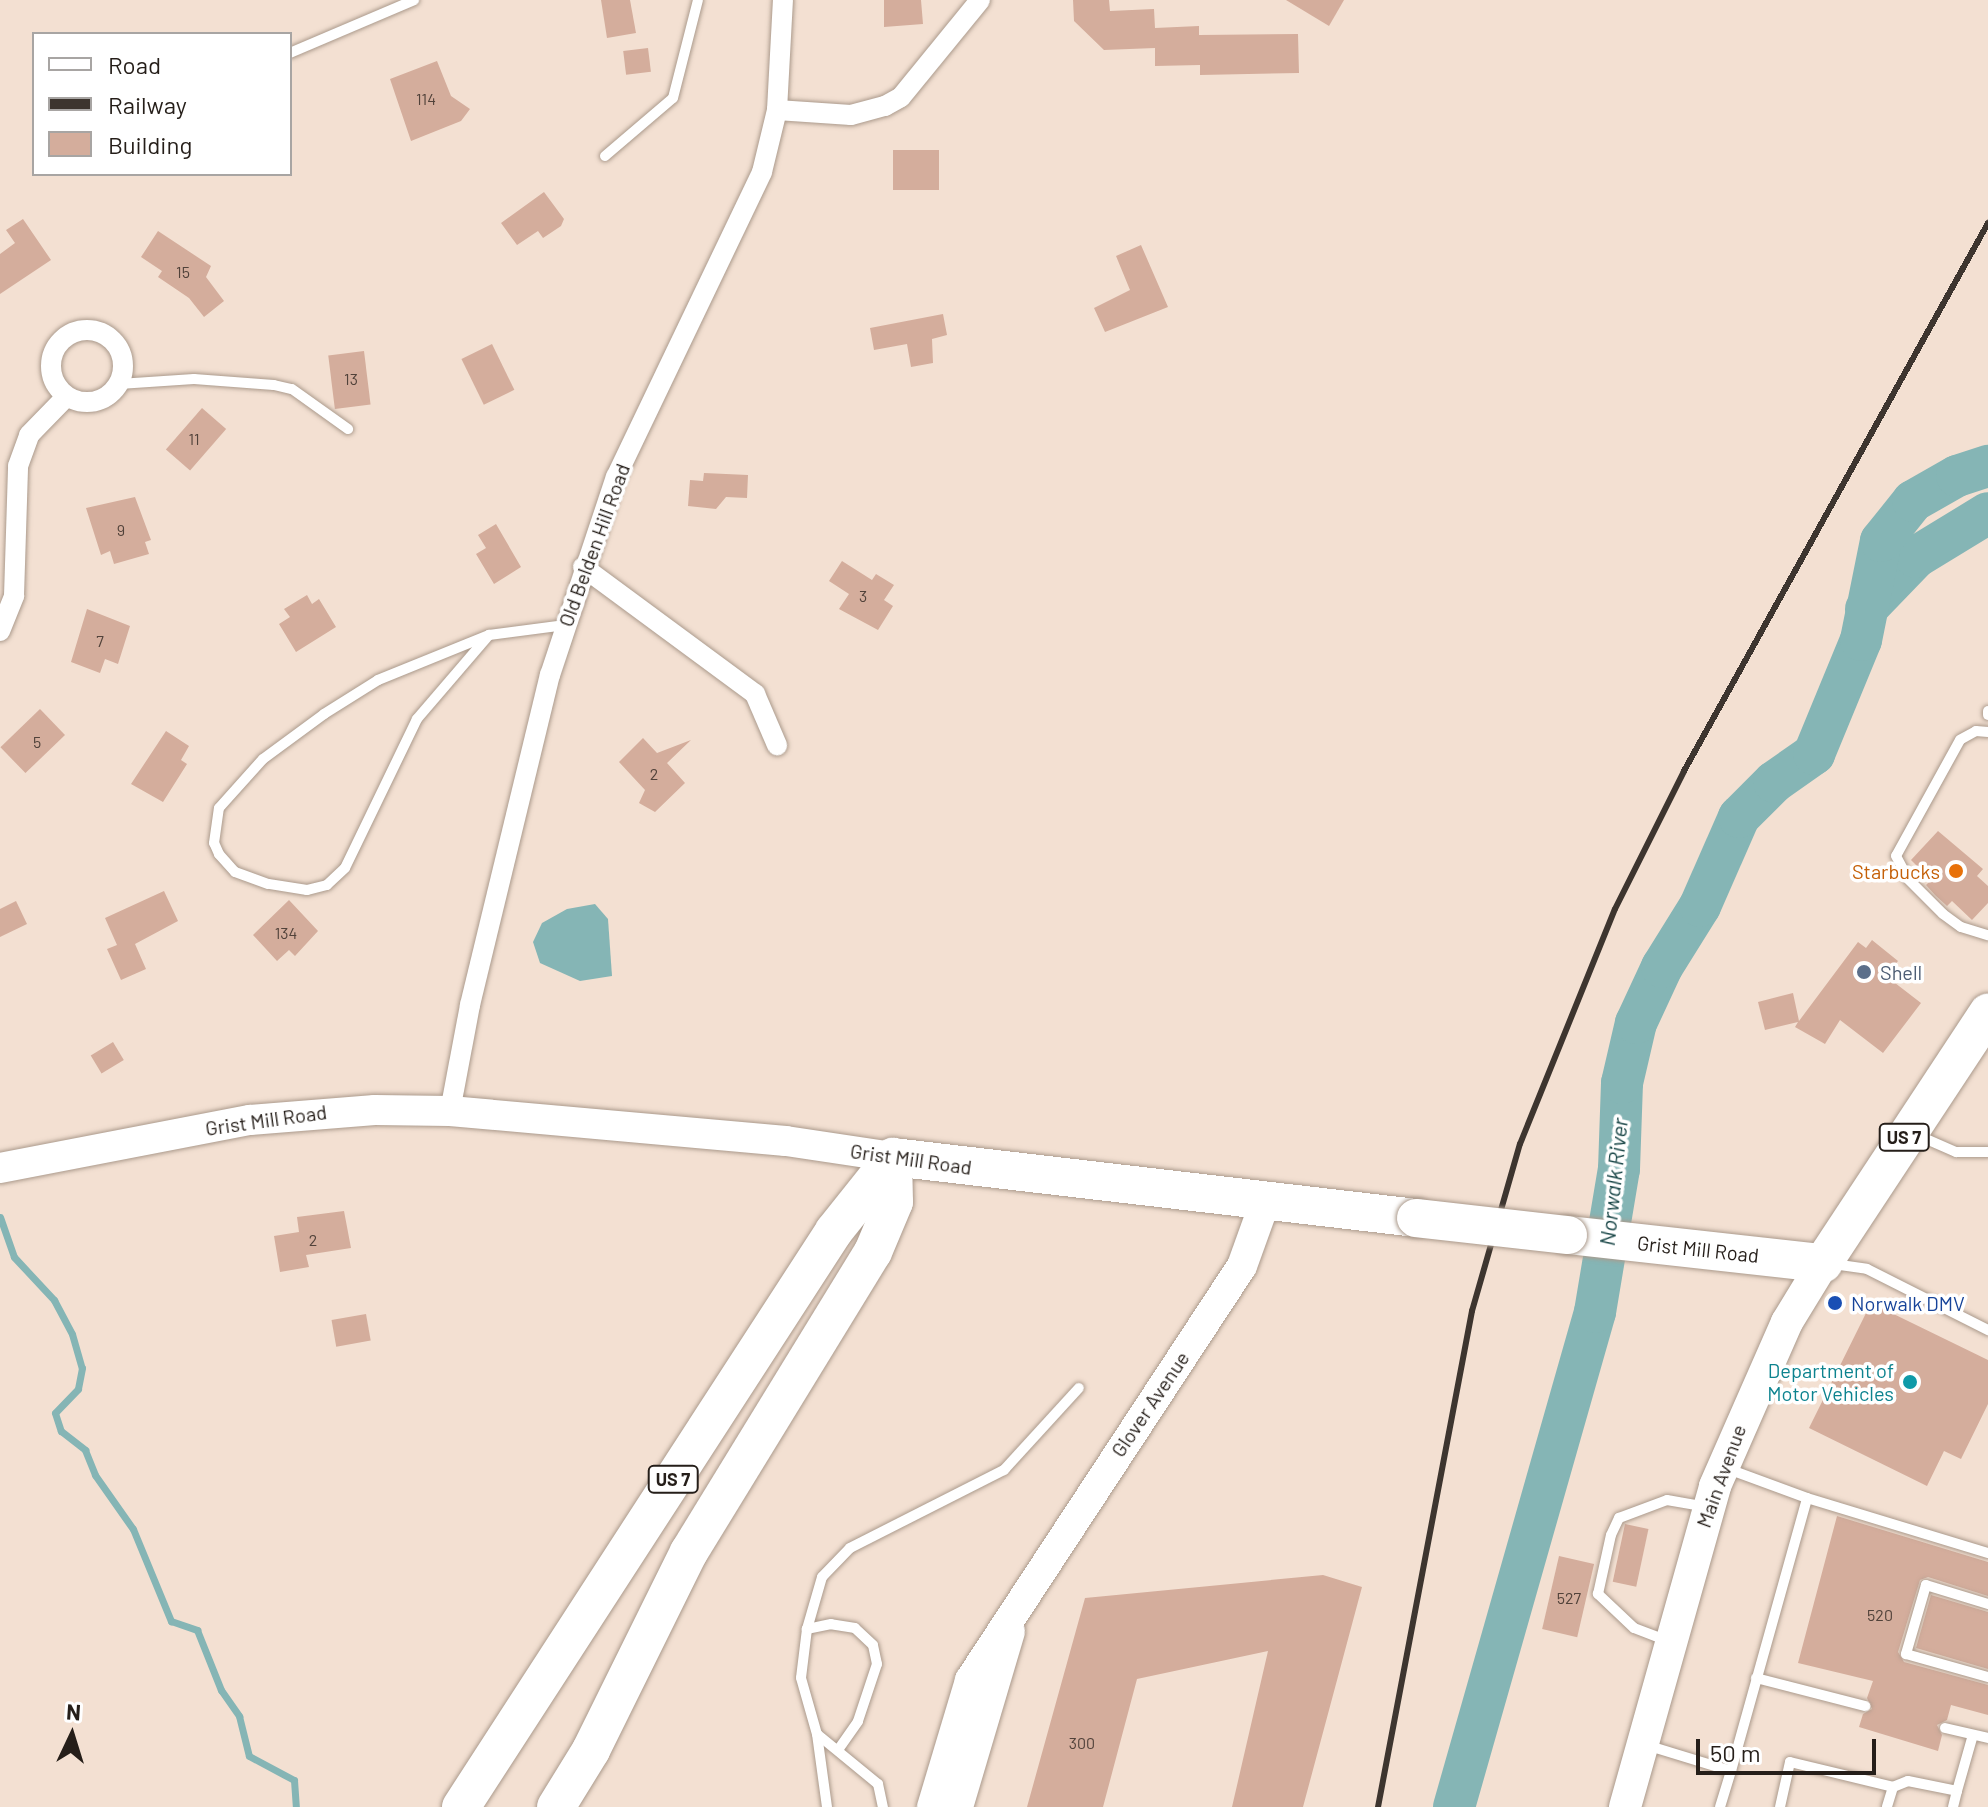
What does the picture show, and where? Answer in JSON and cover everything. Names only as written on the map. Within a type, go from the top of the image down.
[{"type":"highway","name":"Main Avenue","points":[[1823,1263],[1988,1013]]},
{"type":"highway","name":"Grist Mill Road","points":[[893,1157],[1265,1202],[1823,1263]]},
{"type":"highway","name":"US 7","points":[[461,1807],[834,1231],[893,1157]]},
{"type":"highway","name":"US 7","points":[[556,1807],[591,1750],[689,1552],[873,1252],[894,1202],[893,1157]]},
{"type":"main road","name":"Main Avenue","points":[[1625,1807],[1668,1642],[1708,1508],[1787,1322],[1823,1263]]},
{"type":"street","name":"Old Belden Hill Road","points":[[450,1111],[470,1005],[565,625],[616,477],[762,172],[777,110],[783,0]]},
{"type":"street","points":[[777,110],[851,115],[885,106],[901,97],[980,0]]},
{"type":"street","points":[[85,329],[110,337],[123,359],[119,384],[90,402],[67,396],[52,375],[54,350],[73,332],[85,329]]},
{"type":"street","points":[[0,631],[14,596],[18,466],[29,435],[67,396]]},
{"type":"street","points":[[583,567],[755,694],[777,745]]},
{"type":"street","name":"Grist Mill Road","points":[[0,1168],[292,1114],[450,1111],[786,1141],[893,1157]]},
{"type":"street","name":"Glover Avenue","points":[[932,1807],[970,1680],[1019,1599],[1242,1266],[1265,1202]]},
{"type":"street","name":"Glover Avenue","points":[[958,1807],[1019,1599]]},
{"type":"lane","points":[[292,52],[414,0]]},
{"type":"lane","points":[[605,156],[673,98],[698,0]]},
{"type":"lane","points":[[119,384],[194,379],[274,385],[292,389],[348,429]]},
{"type":"lane","points":[[489,635],[417,719],[345,868],[327,885],[307,890],[268,884],[235,872],[219,854],[214,843],[219,808],[263,759],[378,680],[489,635],[565,625]]},
{"type":"lane","points":[[1988,732],[1976,731],[1960,740],[1896,856],[1908,879],[1943,914],[1961,927],[1988,935]]},
{"type":"lane","points":[[1908,1131],[1956,1152],[1988,1152]]},
{"type":"lane","points":[[1823,1263],[1867,1269],[1988,1330]]},
{"type":"lane","points":[[827,1807],[817,1734],[801,1678],[810,1604],[822,1577],[850,1548],[1004,1470],[1079,1388]]},
{"type":"lane","points":[[1723,1467],[1807,1498],[1988,1553]]},
{"type":"lane","points":[[1720,1807],[1807,1498]]},
{"type":"lane","points":[[1668,1642],[1634,1628],[1598,1594],[1611,1535],[1619,1518],[1667,1500],[1708,1508]]},
{"type":"lane","points":[[1988,1604],[1926,1585],[1906,1654],[1988,1677]]},
{"type":"lane","points":[[807,1629],[831,1624],[855,1628],[873,1645],[877,1664],[871,1686],[858,1721],[838,1750]]},
{"type":"lane","points":[[1756,1678],[1865,1706]]},
{"type":"lane","points":[[1945,1728],[1988,1738]]},
{"type":"lane","points":[[817,1734],[878,1784],[883,1807]]},
{"type":"lane","points":[[1953,1807],[1973,1735]]},
{"type":"lane","points":[[1642,1743],[1731,1771]]},
{"type":"lane","points":[[1780,1807],[1790,1762],[1893,1787],[1908,1781],[1957,1791]]},
{"type":"lane","points":[[1887,1807],[1893,1787]]},
{"type":"water","points":[[595,904],[608,919],[612,976],[580,981],[540,963],[533,942],[542,923],[567,909]]},
{"type":"building","points":[[601,0],[630,0],[636,33],[607,38]]},
{"type":"building","points":[[884,0],[921,0],[923,24],[884,27]]},
{"type":"building","points":[[1073,0],[1109,0],[1110,11],[1154,9],[1155,28],[1199,26],[1199,35],[1298,34],[1299,73],[1200,75],[1200,65],[1155,66],[1155,48],[1104,50],[1074,21]]},
{"type":"building","points":[[1286,0],[1344,0],[1329,26]]},
{"type":"building","points":[[648,48],[651,72],[626,75],[623,51]]},
{"type":"building","points":[[437,61],[451,96],[470,109],[461,121],[411,141],[390,79]]},
{"type":"building","points":[[893,150],[939,150],[939,190],[893,190]]},
{"type":"building","points":[[544,192],[564,219],[561,226],[543,238],[538,231],[517,245],[501,223]]},
{"type":"building","points":[[23,219],[51,260],[0,294],[0,254],[15,243],[6,230]]},
{"type":"building","points":[[158,231],[211,266],[206,277],[224,301],[204,317],[189,298],[158,277],[162,271],[141,257]]},
{"type":"building","points":[[1141,245],[1168,307],[1105,332],[1094,308],[1130,290],[1116,256]]},
{"type":"building","points":[[943,314],[947,335],[932,339],[933,363],[911,367],[907,344],[874,350],[870,328]]},
{"type":"building","points":[[492,344],[514,390],[484,405],[461,359]]},
{"type":"building","points":[[364,351],[371,405],[335,409],[328,355]]},
{"type":"building","points":[[202,408],[226,429],[190,471],[166,450]]},
{"type":"building","points":[[704,473],[748,475],[747,498],[726,497],[716,509],[688,506],[690,480],[703,481]]},
{"type":"building","points":[[135,497],[151,540],[145,542],[149,554],[114,564],[110,551],[101,555],[86,508]]},
{"type":"building","points":[[496,524],[521,567],[494,584],[476,554],[486,548],[478,535]]},
{"type":"building","points":[[842,561],[872,580],[876,574],[894,585],[884,600],[893,606],[878,630],[839,609],[849,594],[829,581]]},
{"type":"building","points":[[307,595],[312,604],[319,599],[336,627],[296,652],[279,624],[290,617],[284,609]]},
{"type":"building","points":[[87,609],[130,626],[118,664],[105,659],[100,673],[71,662]]},
{"type":"building","points":[[40,709],[65,735],[25,773],[0,747]]},
{"type":"building","points":[[166,731],[189,746],[181,760],[187,764],[163,802],[131,784]]},
{"type":"building","points":[[643,738],[657,753],[691,740],[667,763],[685,783],[655,812],[639,803],[645,790],[619,762]]},
{"type":"building","points":[[1938,831],[1983,869],[1977,876],[1988,886],[1988,903],[1972,920],[1952,901],[1947,906],[1935,895],[1926,885],[1931,880],[1911,860]]},
{"type":"building","points":[[164,891],[178,921],[135,944],[146,969],[121,980],[107,949],[117,945],[105,918]]},
{"type":"building","points":[[289,900],[318,931],[295,956],[289,950],[277,961],[253,935]]},
{"type":"building","points":[[16,901],[27,924],[0,937],[0,909]]},
{"type":"building","points":[[1872,940],[1898,961],[1886,976],[1921,1003],[1883,1053],[1840,1020],[1825,1044],[1795,1027],[1798,1022],[1765,1030],[1758,1002],[1793,993],[1799,1021],[1858,942],[1866,948]]},
{"type":"building","points":[[113,1042],[124,1060],[102,1073],[91,1055]]},
{"type":"building","points":[[344,1211],[351,1248],[306,1255],[309,1267],[280,1272],[274,1236],[299,1232],[297,1217]]},
{"type":"building","name":"Department of Motor Vehicles","points":[[1871,1303],[1988,1360],[1988,1404],[1961,1459],[1944,1451],[1927,1486],[1809,1428]]},
{"type":"building","points":[[366,1314],[371,1341],[336,1347],[332,1320]]},
{"type":"building","points":[[1837,1516],[1988,1562],[1988,1596],[1928,1577],[1920,1580],[1898,1652],[1904,1662],[1988,1685],[1988,1715],[1951,1705],[1947,1720],[1937,1725],[1942,1735],[1938,1751],[1859,1727],[1863,1714],[1872,1709],[1867,1698],[1873,1681],[1798,1663]]},
{"type":"building","points":[[1625,1524],[1648,1529],[1636,1587],[1613,1582]]},
{"type":"building","points":[[1559,1556],[1594,1564],[1577,1637],[1542,1629]]},
{"type":"building","points":[[1323,1575],[1362,1587],[1303,1807],[1232,1807],[1268,1651],[1137,1679],[1103,1807],[1027,1807],[1085,1598]]},
{"type":"building","points":[[1931,1595],[1988,1612],[1988,1669],[1916,1648]]},
{"type":"waterway","name":"Norwalk River","points":[[1454,1807],[1595,1312],[1619,1169],[1622,1083],[1636,1023],[1662,967],[1700,906],[1739,817],[1774,782],[1814,754],[1861,640],[1881,541],[1913,501],[1957,476],[1988,466]]},
{"type":"waterway","name":"Norwalk River","points":[[1866,609],[1916,557],[1988,513]]},
{"type":"waterway","points":[[0,1217],[14,1257],[54,1300],[72,1334],[82,1368],[78,1389],[55,1413],[61,1431],[85,1450],[95,1475],[133,1529],[171,1621],[197,1630],[221,1690],[239,1716],[249,1756],[294,1780],[296,1807]]},
{"type":"railway","points":[[1378,1807],[1472,1311],[1520,1144],[1615,909],[1684,771],[1988,223]]},
{"type":"place","name":"Starbucks","points":[[1956,871]]},
{"type":"place","name":"Shell","points":[[1864,972]]},
{"type":"place","name":"Norwalk DMV","points":[[1835,1303]]},
{"type":"place","name":"Department of Motor Vehicles","points":[[1910,1382]]}]
